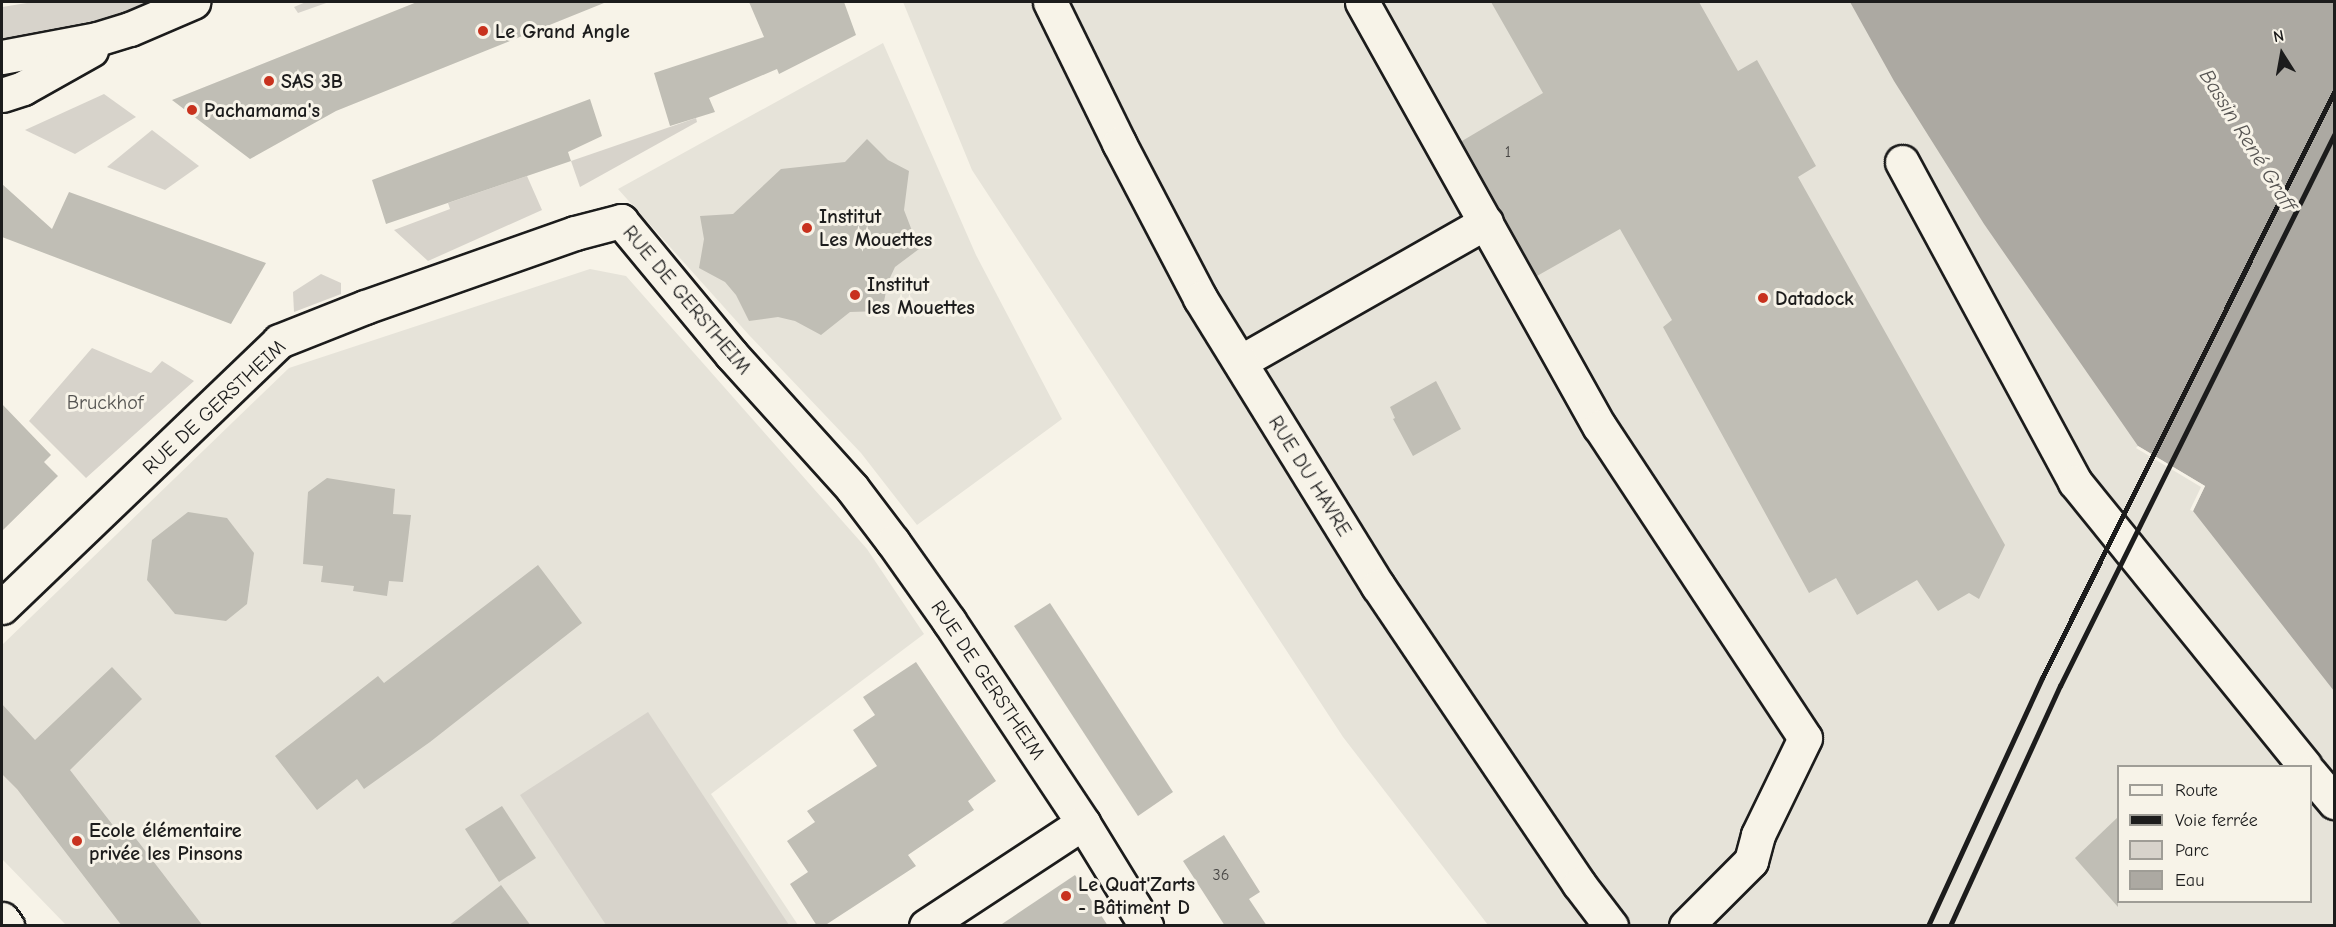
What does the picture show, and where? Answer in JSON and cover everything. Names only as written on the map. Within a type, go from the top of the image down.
[{"type":"street","points":[[2,95],[23,88],[130,29],[193,2]]},
{"type":"street","name":"RUE DU HAVRE","points":[[1050,2],[1119,143],[1190,277],[1240,362],[1378,586],[1579,884],[1611,926]]},
{"type":"street","points":[[1362,2],[1600,427],[1805,738],[1758,835],[1751,861],[1686,926]]},
{"type":"street","points":[[2,57],[97,39],[130,29]]},
{"type":"street","points":[[1902,162],[2075,482],[2304,765]]},
{"type":"street","name":"RUE DE GERSTHEIM","points":[[2,607],[279,341],[365,307],[575,233],[621,221],[731,354],[852,488],[893,542],[949,621],[1083,823],[1146,926]]},
{"type":"street","points":[[1240,362],[1486,222]]},
{"type":"street","points":[[2312,775],[2334,802]]},
{"type":"street","points":[[926,926],[1083,823]]},
{"type":"street","points":[[2,919],[7,926]]},
{"type":"shaded area","points":[[903,2],[2334,2],[2334,925],[1488,925],[1343,737],[972,170]]},
{"type":"shaded area","name":"Institut les Mouettes","points":[[883,43],[976,255],[1062,419],[917,525],[861,453],[749,335],[618,189]]},
{"type":"shaded area","points":[[590,269],[626,276],[867,549],[924,634],[711,794],[798,925],[66,925],[2,859],[2,645],[289,368]]},
{"type":"green space","points":[[33,2],[150,2],[113,17],[2,39],[2,7]]},
{"type":"green space","points":[[306,2],[329,2],[298,13],[294,7]]},
{"type":"green space","points":[[104,94],[136,117],[75,154],[25,130]]},
{"type":"green space","points":[[696,118],[697,122],[580,187],[571,161]]},
{"type":"green space","points":[[152,130],[199,166],[165,190],[107,167]]},
{"type":"green space","points":[[527,176],[542,210],[428,261],[394,230],[450,209],[448,203]]},
{"type":"green space","points":[[321,274],[341,283],[341,294],[294,312],[293,292]]},
{"type":"green space","name":"Bruckhof","points":[[92,348],[151,373],[162,361],[194,381],[86,478],[29,421]]},
{"type":"green space","points":[[648,712],[789,925],[606,925],[520,795]]},
{"type":"water","name":"Bassin René Graff","points":[[1850,2],[2334,2],[2334,691],[2193,511],[2205,486],[2138,446],[1984,224],[1894,81]]},
{"type":"pier","points":[[2138,446],[2205,486],[2193,511],[2190,510],[2201,487],[2136,448]]},
{"type":"building","points":[[417,2],[604,3],[336,111],[250,159],[172,100]]},
{"type":"building","points":[[749,2],[844,2],[856,35],[779,74],[777,69],[709,98],[715,112],[670,126],[654,73],[764,37]]},
{"type":"building","name":"Datadock","points":[[1491,2],[1699,2],[1738,71],[1757,60],[1816,166],[1798,177],[2005,545],[1979,599],[1969,593],[1938,611],[1917,580],[1857,615],[1836,578],[1809,593],[1663,327],[1672,320],[1620,229],[1537,276],[1462,141],[1543,93]]},
{"type":"building","points":[[590,99],[602,136],[568,152],[571,161],[386,224],[372,180]]},
{"type":"building","name":"Institut Les Mouettes","points":[[867,139],[888,160],[909,171],[904,210],[919,249],[895,267],[888,282],[882,311],[850,312],[821,335],[795,321],[778,317],[749,321],[736,295],[725,282],[699,268],[704,239],[700,216],[733,214],[781,169],[845,162]]},
{"type":"building","points":[[2,184],[52,229],[69,192],[266,263],[231,324],[2,237]]},
{"type":"building","points":[[1436,381],[1461,429],[1413,456],[1393,419],[1395,418],[1390,407]]},
{"type":"building","points":[[2,404],[51,455],[44,462],[58,476],[2,531]]},
{"type":"building","points":[[327,478],[395,489],[393,514],[411,515],[403,582],[389,581],[387,596],[353,591],[354,586],[321,582],[323,566],[303,564],[308,492]]},
{"type":"building","points":[[188,512],[227,518],[254,553],[247,604],[226,621],[175,614],[147,580],[152,540]]},
{"type":"building","points":[[538,565],[582,623],[430,742],[364,789],[357,779],[317,810],[275,756],[378,676],[384,683]]},
{"type":"building","points":[[1050,603],[1173,792],[1138,816],[1014,626]]},
{"type":"building","points":[[916,662],[996,781],[968,801],[974,810],[908,855],[916,866],[824,926],[817,926],[790,884],[808,872],[787,841],[815,822],[807,811],[877,766],[853,730],[875,715],[863,697]]},
{"type":"building","points":[[112,667],[142,699],[70,770],[119,833],[127,827],[203,926],[122,926],[17,789],[2,774],[2,704],[35,740]]},
{"type":"building","points":[[502,806],[536,858],[499,882],[465,829]]},
{"type":"building","points":[[2117,818],[2118,907],[2075,858]]},
{"type":"building","points":[[1224,835],[1260,892],[1249,899],[1267,926],[1225,926],[1183,861]]},
{"type":"building","name":"Le Quat'Zarts - Bâtiment D","points":[[1075,875],[1108,926],[999,926]]},
{"type":"building","points":[[501,885],[531,926],[448,926]]},
{"type":"railway","points":[[1928,926],[2042,678],[2334,92]]},
{"type":"railway","points":[[1950,926],[2060,686],[2334,135]]},
{"type":"place","name":"Le Grand Angle","points":[[483,31]]},
{"type":"place","name":"SAS 3B","points":[[269,81]]},
{"type":"place","name":"Pachamama's","points":[[192,110]]},
{"type":"place","name":"Institut Les Mouettes","points":[[807,228]]},
{"type":"place","name":"Institut les Mouettes","points":[[855,295]]},
{"type":"place","name":"Datadock","points":[[1763,298]]},
{"type":"place","name":"Ecole élémentaire privée les Pinsons","points":[[77,841]]},
{"type":"place","name":"Le Quat'Zarts - Bâtiment D","points":[[1066,896]]}]
